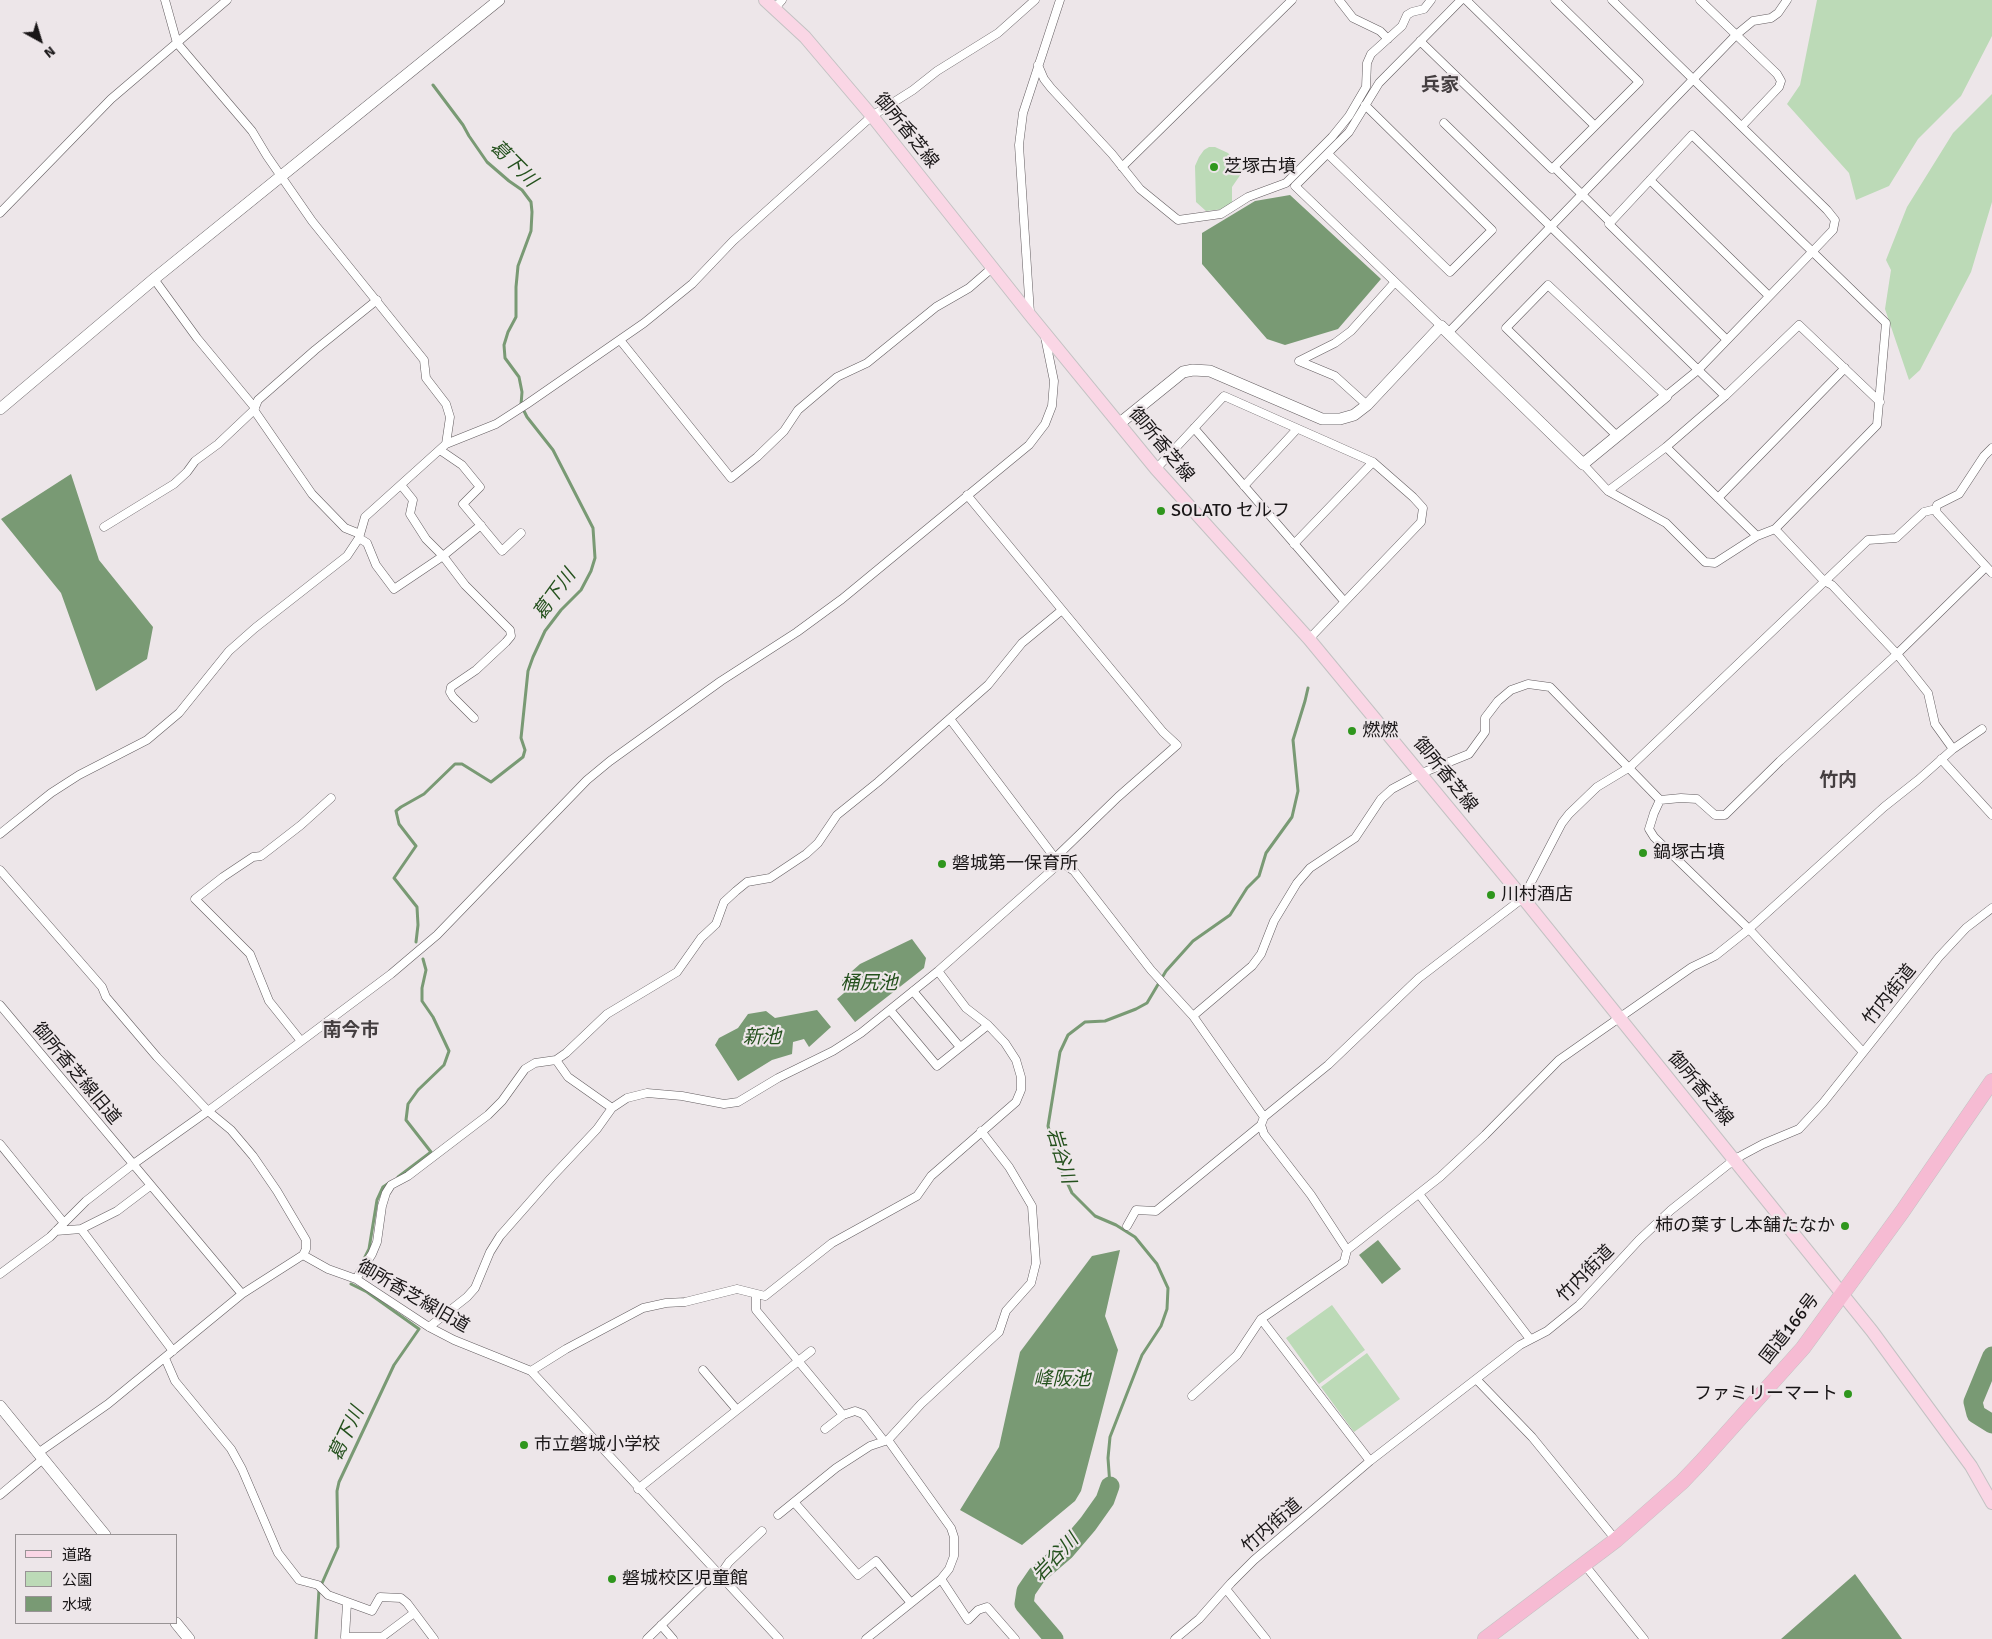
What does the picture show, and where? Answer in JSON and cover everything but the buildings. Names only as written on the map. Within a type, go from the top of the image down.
[{"type":"highway","name":"国道166号","points":[[1485,1639],[1616,1540],[1682,1482],[1701,1462],[1803,1348],[1902,1212],[1992,1081]]},
{"type":"main road","name":"御所香芝線","points":[[774,3],[872,116],[1030,316],[1156,469],[1309,639],[1422,774],[1619,1019],[1735,1159],[1842,1293],[1971,1466],[1992,1503]]},
{"type":"street","points":[[165,0],[177,43],[252,131],[266,156],[312,221],[424,360],[426,378],[446,404],[450,417],[443,447]]},
{"type":"street","points":[[0,213],[111,99],[227,0]]},
{"type":"street","points":[[0,409],[154,279],[499,0]]},
{"type":"street","points":[[0,834],[51,793],[79,775],[125,753],[153,735],[179,713],[230,651],[255,628],[347,556],[360,536],[366,517],[443,447],[496,424],[620,340],[692,284],[733,241],[872,116],[913,90],[937,71],[998,33],[1035,0]]},
{"type":"street","points":[[1030,316],[1019,145],[1023,113],[1060,0]]},
{"type":"street","points":[[1122,167],[1292,0]]},
{"type":"street","points":[[1338,0],[1353,18],[1380,30],[1388,39]]},
{"type":"street","points":[[1038,65],[1044,79],[1051,88],[1140,189],[1178,220],[1221,214],[1248,196],[1286,183],[1332,137],[1349,116],[1366,87],[1367,63],[1371,54],[1402,26],[1407,15],[1424,9],[1431,0]]},
{"type":"street","points":[[1460,0],[1379,83],[1349,132],[1296,186],[1583,464],[1608,491],[1666,523],[1705,562],[1714,563],[1757,536],[1775,529],[1877,425],[1886,323],[1692,135],[1610,222]]},
{"type":"street","points":[[1466,0],[1595,126]]},
{"type":"street","points":[[1554,167],[1639,82],[1555,0]]},
{"type":"street","points":[[1583,464],[1698,370],[1813,251],[1832,230],[1835,220],[1742,126],[1612,0]]},
{"type":"street","points":[[1700,0],[1777,74],[1781,81],[1779,87],[1742,126]]},
{"type":"street","points":[[1120,423],[1183,372],[1194,370],[1210,371],[1322,419],[1340,419],[1354,415],[1368,405],[1551,227],[1736,35],[1753,21],[1771,18],[1778,13],[1787,0]]},
{"type":"street","points":[[1420,41],[1552,169],[1554,167],[1727,340]]},
{"type":"street","points":[[1328,154],[1450,272],[1492,230],[1365,105]]},
{"type":"street","points":[[1444,123],[1725,396]]},
{"type":"street","points":[[1650,180],[1770,296]]},
{"type":"street","points":[[620,340],[731,478],[757,457],[784,431],[798,410],[837,377],[867,363],[936,307],[969,288],[992,268]]},
{"type":"street","points":[[154,279],[197,338],[254,409],[312,494],[345,528],[360,536],[366,543],[376,565],[394,589],[443,556],[481,525]]},
{"type":"street","points":[[1368,405],[1335,376],[1299,361],[1336,342],[1351,331],[1395,282]]},
{"type":"street","points":[[1617,436],[1506,328],[1548,285],[1666,396]]},
{"type":"street","points":[[104,527],[174,484],[187,472],[195,461],[218,444],[254,409],[258,400],[315,350],[377,300]]},
{"type":"street","points":[[1608,491],[1666,447],[1725,396],[1799,325],[1880,402]]},
{"type":"street","points":[[0,1274],[56,1231],[86,1201],[132,1165],[208,1111],[391,974],[437,935],[588,780],[610,761],[721,681],[797,632],[842,600],[1029,445],[1045,424],[1052,406],[1054,381],[1044,332]]},
{"type":"street","points":[[1718,498],[1845,368]]},
{"type":"street","points":[[1156,469],[1224,396],[1373,462],[1414,497],[1422,508],[1421,522],[1309,639]]},
{"type":"street","points":[[1194,428],[1344,601]]},
{"type":"street","points":[[1244,486],[1298,428]]},
{"type":"street","points":[[443,447],[462,465],[480,487],[463,504],[502,551],[520,533]]},
{"type":"street","points":[[1666,447],[1757,536]]},
{"type":"street","points":[[1992,448],[1984,456],[1959,494],[1936,505],[1937,513],[1992,574]]},
{"type":"street","points":[[1294,544],[1373,462]]},
{"type":"street","points":[[401,484],[413,500],[410,514],[426,538],[443,556],[465,585],[510,630],[511,636],[506,642],[476,670],[451,688],[450,692],[453,697],[474,718]]},
{"type":"street","points":[[429,1327],[475,1288],[490,1252],[500,1236],[597,1129],[612,1108],[627,1098],[647,1093],[682,1096],[724,1104],[738,1102],[778,1078],[833,1051],[890,1010],[938,970],[1058,860],[1118,797],[1177,745],[1163,732],[968,496]]},
{"type":"street","points":[[1126,1226],[1136,1210],[1156,1211],[1328,1065],[1419,978],[1523,898],[1569,814],[1597,788],[1630,767],[1868,540],[1896,538],[1924,512],[1936,509]]},
{"type":"street","points":[[1775,529],[1824,581],[1832,584],[1897,654],[1928,693],[1935,724],[1953,749]]},
{"type":"street","points":[[1660,800],[1697,799],[1715,815],[1725,815],[1780,761],[1897,654],[1986,567]]},
{"type":"street","points":[[356,1279],[372,1254],[377,1242],[382,1206],[386,1193],[391,1186],[408,1176],[488,1115],[502,1101],[525,1069],[535,1063],[556,1060],[607,1014],[677,972],[700,938],[716,924],[724,902],[736,890],[747,882],[770,878],[806,854],[818,843],[837,815],[988,685],[1022,643],[1062,610]]},
{"type":"street","points":[[1193,1016],[1252,966],[1261,954],[1274,921],[1297,883],[1310,868],[1355,838],[1381,799],[1392,789],[1469,754],[1485,732],[1485,718],[1498,701],[1511,690],[1528,684],[1550,687],[1630,767],[1660,800]]},
{"type":"street","points":[[950,719],[1058,860],[1074,871],[1151,970],[1193,1016],[1263,1121],[1264,1134],[1311,1195],[1347,1250]]},
{"type":"street","points":[[1192,1396],[1237,1356],[1261,1320],[1344,1262],[1347,1250],[1419,1194],[1485,1135],[1560,1060],[1692,967],[1714,956],[1749,929],[1844,842],[1953,749],[1982,729]]},
{"type":"street","points":[[1941,759],[1992,816]]},
{"type":"street","points":[[301,1042],[269,1001],[250,954],[195,899],[223,876],[253,857],[261,856],[301,825],[331,798]]},
{"type":"street","points":[[1660,800],[1649,829],[1654,837],[1749,929],[1863,1052]]},
{"type":"street","points":[[0,870],[102,987],[106,997],[157,1057],[208,1111],[231,1130],[253,1156],[277,1191],[306,1240],[306,1249],[303,1255],[242,1294],[108,1404],[41,1456],[0,1495]]},
{"type":"street","name":"竹内街道","points":[[1174,1639],[1199,1619],[1254,1560],[1370,1461],[1520,1345],[1547,1330],[1579,1305],[1639,1240],[1671,1210],[1735,1159],[1763,1144],[1799,1129],[1823,1103],[1939,957],[1966,928],[1992,908]]},
{"type":"street","points":[[531,1371],[566,1349],[643,1308],[666,1303],[685,1302],[737,1289],[765,1296],[832,1243],[918,1196],[931,1176],[1016,1102],[1021,1090],[1021,1077],[1016,1060],[988,1025],[966,1008],[938,970]]},
{"type":"street","points":[[912,991],[960,1047]]},
{"type":"street","name":"御所香芝線旧道","points":[[0,1005],[132,1165],[242,1294]]},
{"type":"street","points":[[890,1010],[937,1066],[988,1025]]},
{"type":"street","points":[[556,1060],[568,1077],[612,1108]]},
{"type":"street","points":[[778,1516],[843,1464],[870,1446],[886,1440],[921,1404],[999,1332],[1006,1311],[1031,1282],[1036,1262],[1032,1206],[1010,1167],[981,1131]]},
{"type":"street","points":[[0,1144],[64,1223]]},
{"type":"street","points":[[56,1231],[81,1229],[117,1211],[150,1186]]},
{"type":"street","points":[[1419,1194],[1530,1339]]},
{"type":"street","points":[[81,1229],[173,1351]]},
{"type":"street","name":"御所香芝線旧道","points":[[303,1255],[328,1269],[356,1279],[429,1327],[454,1340],[531,1371],[586,1429],[638,1489],[779,1639]]},
{"type":"street","points":[[756,1294],[756,1310],[843,1415]]},
{"type":"street","points":[[1261,1320],[1370,1461]]},
{"type":"street","points":[[638,1489],[811,1351]]},
{"type":"street","points":[[165,1358],[176,1382],[231,1449],[242,1468],[278,1553],[299,1580],[318,1584],[328,1595],[372,1611],[380,1597],[400,1598],[407,1602],[434,1639]]},
{"type":"street","points":[[703,1370],[737,1410]]},
{"type":"street","points":[[1476,1379],[1532,1437],[1616,1540]]},
{"type":"street","points":[[0,1406],[104,1534]]},
{"type":"street","points":[[825,1429],[843,1415],[855,1411],[863,1414],[886,1440],[951,1528],[954,1537],[954,1556],[949,1570],[941,1579],[866,1639]]},
{"type":"street","points":[[794,1502],[858,1575],[876,1561],[911,1603]]},
{"type":"street","points":[[647,1639],[762,1531]]},
{"type":"street","points":[[1584,1564],[1644,1639]]},
{"type":"street","points":[[941,1579],[968,1620],[978,1610],[987,1607],[1015,1639]]},
{"type":"street","points":[[1226,1589],[1266,1639]]},
{"type":"street","points":[[347,1602],[345,1637],[382,1637],[414,1613]]},
{"type":"street","points":[[177,1624],[189,1639]]},
{"type":"street","points":[[661,1625],[673,1639]]},
{"type":"green space","points":[[1817,0],[1992,0],[1992,36],[1961,96],[1918,139],[1889,186],[1856,200],[1849,173],[1787,104],[1800,85]]},
{"type":"green space","points":[[1992,94],[1992,202],[1971,272],[1920,370],[1909,380],[1885,309],[1891,270],[1886,260],[1907,207],[1953,133]]},
{"type":"green space","points":[[1209,147],[1215,147],[1228,153],[1243,171],[1232,187],[1232,202],[1224,209],[1206,211],[1196,202],[1195,166],[1204,150]]},
{"type":"green space","points":[[1332,1305],[1365,1350],[1319,1384],[1286,1338]]},
{"type":"green space","points":[[1367,1353],[1400,1399],[1354,1432],[1321,1387]]},
{"type":"water","points":[[1290,195],[1381,279],[1338,329],[1285,345],[1267,339],[1202,264],[1202,233],[1255,201]]},
{"type":"water","points":[[71,474],[99,560],[153,627],[147,659],[96,691],[61,593],[1,519]]},
{"type":"water","name":"桶尻池","points":[[912,939],[926,958],[924,968],[855,1022],[837,999],[844,993],[842,980],[860,964]]},
{"type":"water","name":"新池","points":[[817,1010],[831,1027],[809,1047],[804,1039],[793,1042],[792,1054],[772,1060],[738,1081],[715,1045],[719,1038],[738,1028],[748,1014],[766,1011],[775,1018]]},
{"type":"water","points":[[1378,1240],[1401,1269],[1382,1284],[1359,1255]]},
{"type":"water","name":"峰阪池","points":[[1120,1250],[1105,1316],[1118,1350],[1081,1491],[1075,1501],[1022,1545],[960,1510],[999,1447],[1020,1352],[1092,1256]]},
{"type":"water","points":[[1855,1574],[1902,1639],[1781,1639]]},
{"type":"waterway","name":"葛下川","points":[[416,942],[418,925],[417,907],[394,878],[416,846],[399,824],[396,811],[424,794],[455,764],[462,764],[491,782],[523,757],[525,750],[521,738],[528,671],[533,657],[545,631],[561,610],[581,590],[591,571],[595,558],[593,528],[553,450],[527,417],[521,405],[522,392],[519,377],[505,358],[504,345],[516,317],[518,266],[531,231],[531,202],[522,190],[487,162],[463,125],[433,85]]},
{"type":"waterway","name":"岩谷川","points":[[1110,1486],[1108,1458],[1110,1437],[1142,1355],[1161,1326],[1167,1309],[1168,1288],[1157,1264],[1135,1237],[1116,1225],[1095,1216],[1072,1193],[1058,1163],[1048,1126],[1060,1052],[1068,1035],[1085,1022],[1105,1021],[1147,1003],[1166,971],[1193,941],[1230,915],[1247,888],[1259,876],[1266,853],[1292,817],[1298,791],[1293,740],[1308,688]]},
{"type":"waterway","name":"葛下川","points":[[398,1177],[431,1152],[406,1120],[408,1104],[418,1090],[444,1065],[449,1051],[433,1017],[422,1001],[422,988],[426,970],[423,959]]},
{"type":"waterway","name":"葛下川","points":[[360,1267],[369,1249],[377,1200],[383,1187],[389,1183]]},
{"type":"waterway","name":"葛下川","points":[[316,1639],[319,1590],[338,1547],[337,1491],[339,1482],[394,1365],[419,1329],[367,1292],[351,1284]]},
{"type":"waterway","points":[[1992,1356],[1973,1402],[1976,1414],[1992,1424]]},
{"type":"waterway","name":"岩谷川","points":[[1054,1639],[1024,1604],[1026,1591],[1037,1575],[1065,1551],[1088,1524],[1105,1500],[1110,1486]]},
{"type":"place","name":"芝塚古墳","points":[[1214,167]]},
{"type":"place","name":"SOLATO セルフ","points":[[1161,511]]},
{"type":"place","name":"燃燃","points":[[1352,731]]},
{"type":"place","name":"鍋塚古墳","points":[[1643,853]]},
{"type":"place","name":"磐城第一保育所","points":[[942,864]]},
{"type":"place","name":"川村酒店","points":[[1491,895]]},
{"type":"place","name":"柿の葉すし本舗たなか","points":[[1845,1226]]},
{"type":"place","name":"ファミリーマート","points":[[1848,1394]]},
{"type":"place","name":"市立磐城小学校","points":[[524,1445]]},
{"type":"place","name":"磐城校区児童館","points":[[612,1579]]},
{"type":"district","name":"兵家","points":[[1440,86]]},
{"type":"district","name":"竹内","points":[[1838,781]]},
{"type":"district","name":"南今市","points":[[351,1031]]}]
